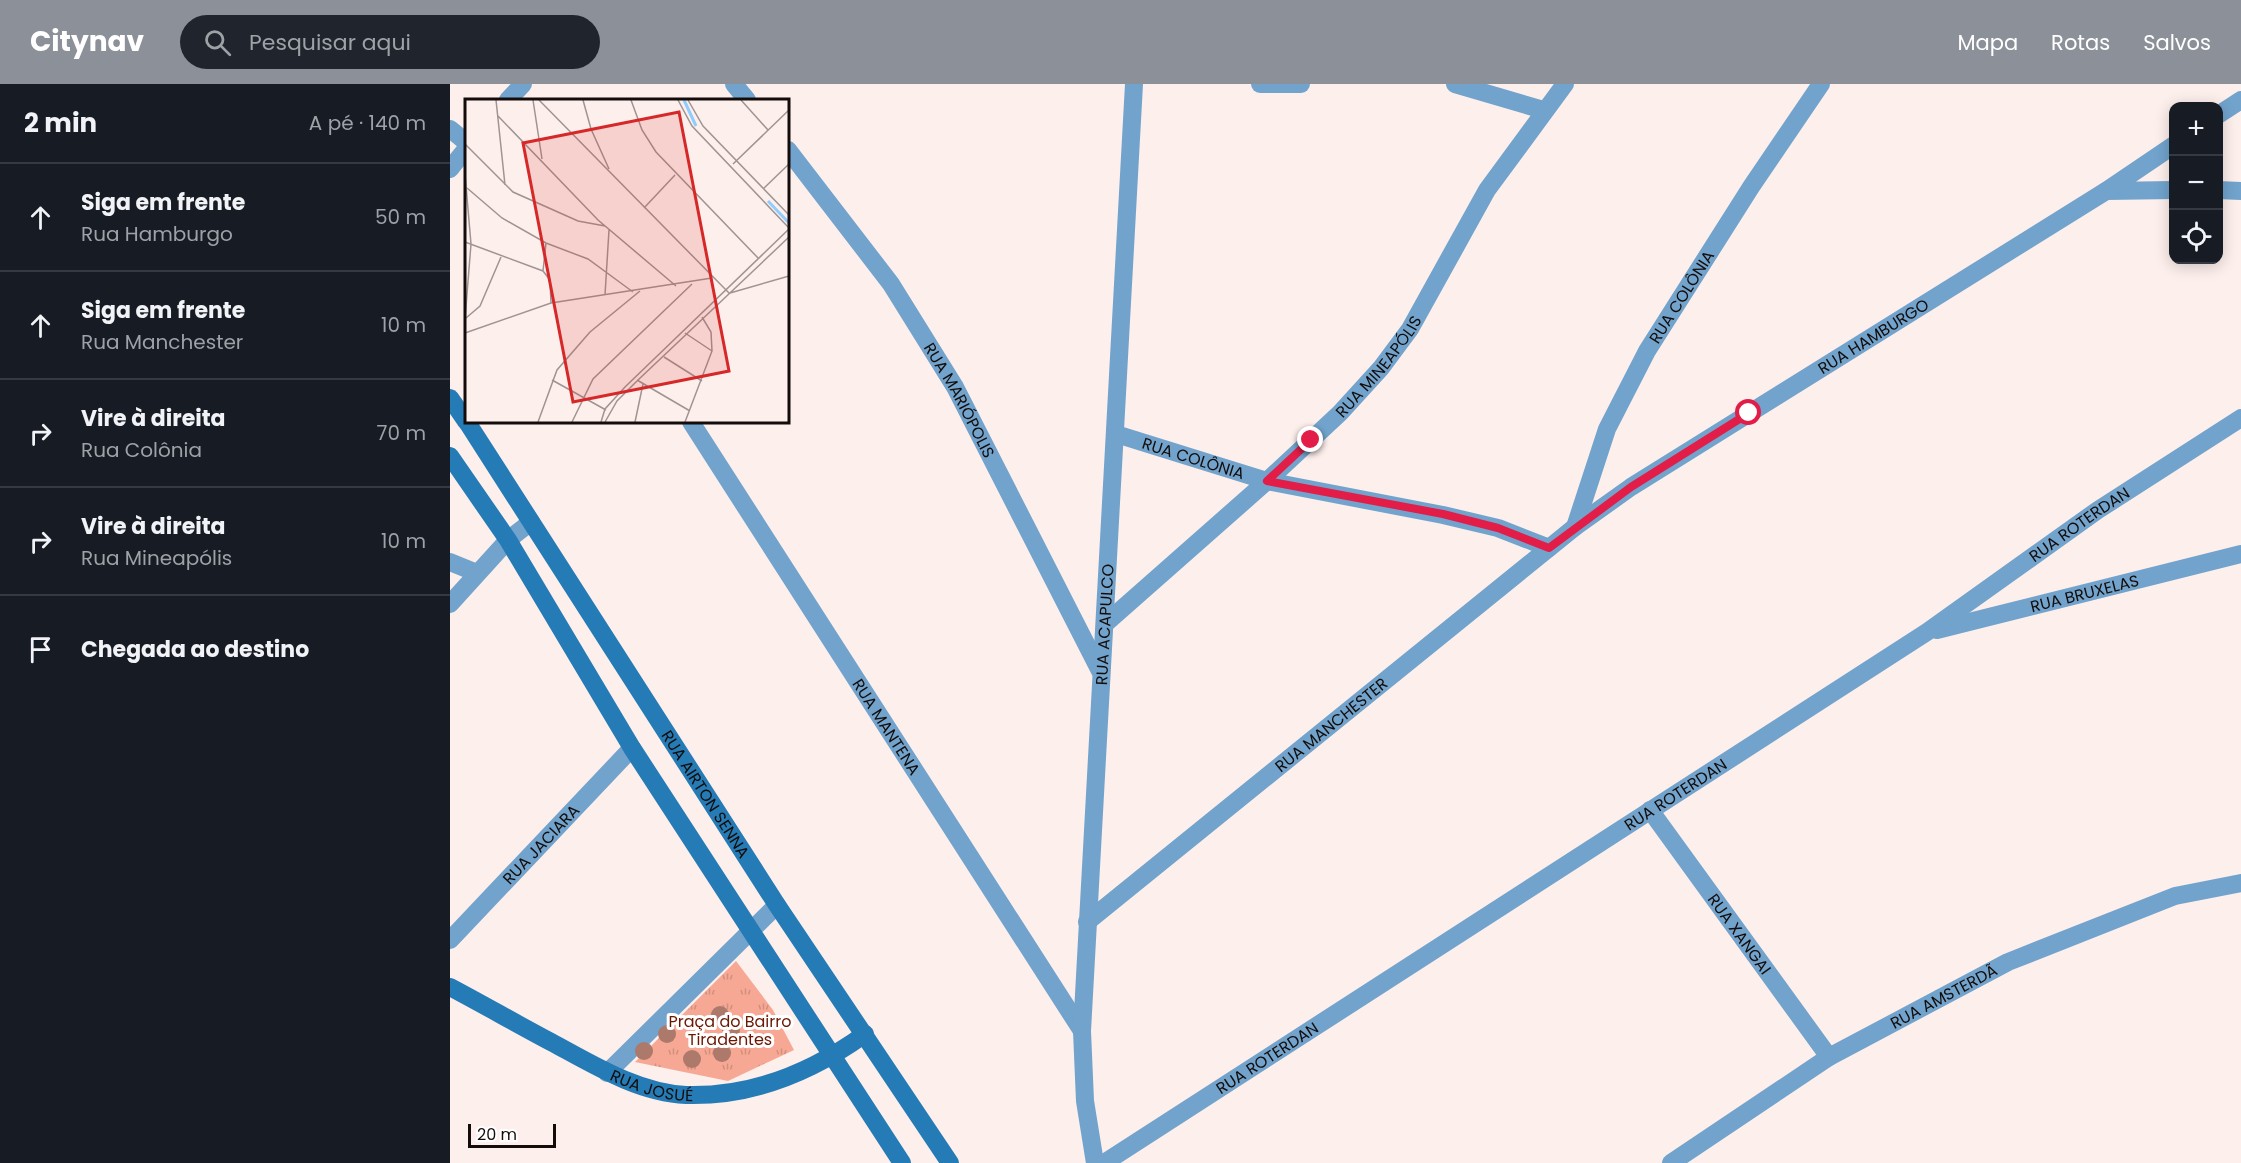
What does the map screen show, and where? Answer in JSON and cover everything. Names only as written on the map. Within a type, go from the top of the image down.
[{"type":"street","points":[[509,99],[523,84]]},
{"type":"street","points":[[734,84],[746,99]]},
{"type":"street","name":"RUA ACAPULCO","points":[[1095,1163],[1085,1101],[1082,1030],[1134,84]]},
{"type":"street","points":[[1260,84],[1301,84]]},
{"type":"street","points":[[1455,84],[1543,110]]},
{"type":"street","name":"RUA MINEAPÓLIS","points":[[1106,623],[1267,481],[1340,413],[1392,352],[1410,329],[1487,190],[1564,84]]},
{"type":"street","name":"RUA COLÔNIA","points":[[1575,528],[1607,429],[1647,351],[1751,187],[1821,84]]},
{"type":"street","points":[[2223,112],[2241,99]]},
{"type":"street","points":[[450,129],[465,141]]},
{"type":"street","name":"RUA HAMBURGO","points":[[1575,528],[1641,481],[2106,191],[2169,148]]},
{"type":"street","points":[[450,169],[465,150]]},
{"type":"street","name":"RUA MARIÓPOLIS","points":[[789,151],[891,284],[955,387],[1100,670]]},
{"type":"street","points":[[2106,191],[2169,190]]},
{"type":"street","points":[[2223,190],[2241,191]]},
{"type":"street","name":"RUA AIRTON SENNA","points":[[450,398],[465,418]]},
{"type":"street","name":"RUA ROTERDAN","points":[[1104,1163],[1927,632],[2098,510],[2241,418]]},
{"type":"street","name":"RUA AIRTON SENNA","points":[[468,423],[777,905],[950,1163]]},
{"type":"street","name":"RUA MANTENA","points":[[692,423],[1082,1030]]},
{"type":"street","name":"RUA COLÔNIA","points":[[1116,434],[1267,481],[1443,514],[1498,528],[1549,548]]},
{"type":"street","points":[[450,456],[508,540],[632,748],[902,1163]]},
{"type":"street","points":[[450,604],[508,540],[531,522]]},
{"type":"street","name":"RUA MANCHESTER","points":[[1087,922],[1575,528]]},
{"type":"street","name":"RUA BRUXELAS","points":[[1927,632],[2241,554]]},
{"type":"street","points":[[450,562],[477,573]]},
{"type":"street","name":"RUA JACIARA","points":[[450,940],[632,748]]},
{"type":"street","name":"RUA XANGAI","points":[[1650,810],[1829,1057]]},
{"type":"street","name":"RUA AMSTERDÃ","points":[[1671,1163],[1829,1057],[2008,962],[2175,896],[2241,883]]},
{"type":"street","points":[[607,1073],[777,905]]},
{"type":"street","name":"RUA JOSUÉ","points":[[450,987],[607,1073],[647,1087],[685,1095],[726,1093],[783,1081],[832,1058],[865,1034]]},
{"type":"green space","name":"Praça do Bairro Tiradentes","points":[[736,961],[773,1010],[794,1050],[728,1081],[635,1062]]},
{"type":"route","points":[[1311,440],[1267,481],[1443,514],[1498,528],[1549,548],[1631,487],[1749,413]]}]
